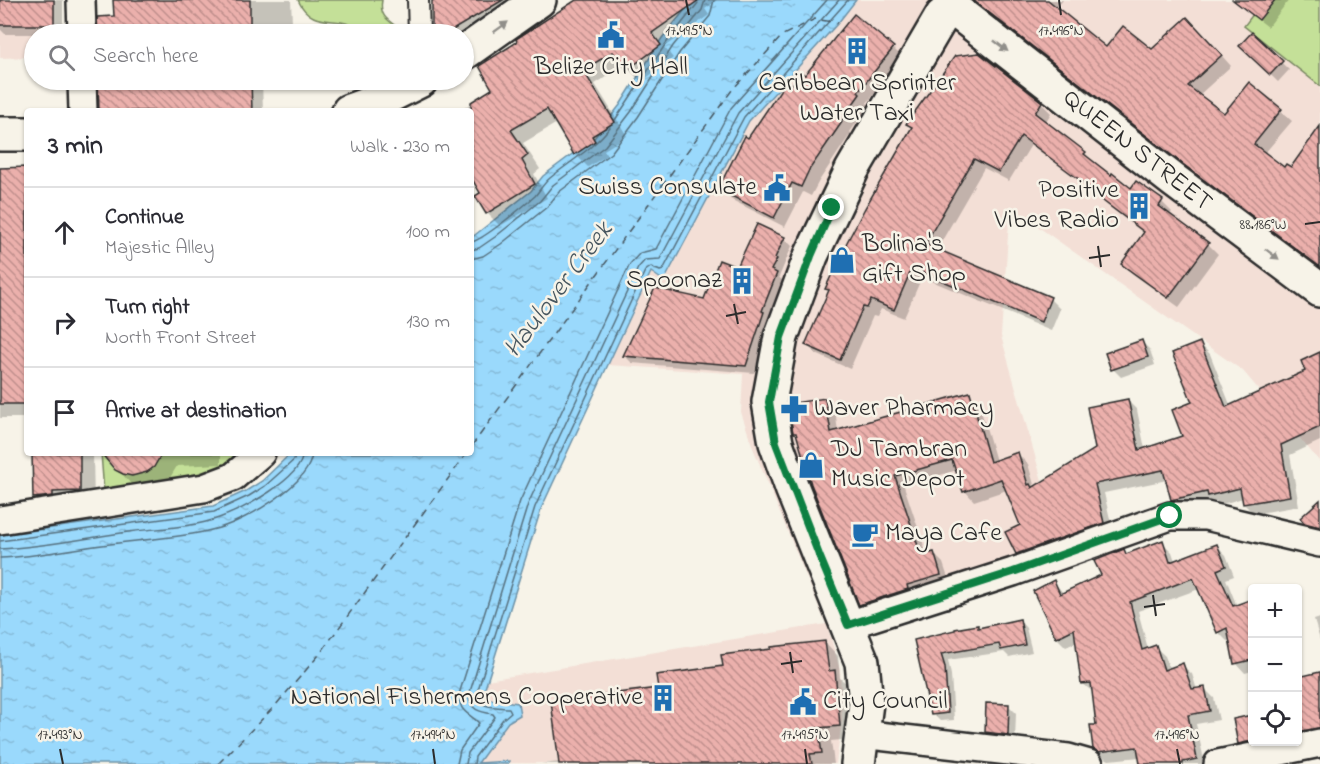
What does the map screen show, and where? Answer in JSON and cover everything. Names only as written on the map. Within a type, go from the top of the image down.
[{"type":"main road","points":[[474,46],[539,0]]},
{"type":"main road","points":[[859,749],[866,703],[862,662],[776,443],[769,402],[781,337],[811,256],[852,170],[943,5]]},
{"type":"main road","name":"QUEEN STREET","points":[[943,5],[1320,290]]},
{"type":"main road","points":[[368,108],[388,105],[408,90]]},
{"type":"main road","points":[[0,134],[24,134]]},
{"type":"street","points":[[81,0],[82,24]]},
{"type":"street","points":[[418,0],[419,24]]},
{"type":"street","points":[[82,90],[83,108]]},
{"type":"street","points":[[0,520],[204,488],[233,477],[258,456]]},
{"type":"street","points":[[848,625],[1013,572],[1170,516],[1206,516],[1320,543]]},
{"type":"street","points":[[1218,764],[1320,743]]},
{"type":"street","points":[[859,749],[1068,758],[1089,764]]},
{"type":"shaded area","points":[[0,0],[55,0],[55,24],[24,24],[24,57],[0,58]]},
{"type":"shaded area","points":[[856,0],[1320,0],[1320,462],[1243,371],[1010,207],[1001,336],[1062,551],[844,621],[827,624],[840,670],[842,719],[836,764],[478,763],[508,722],[519,715],[518,703],[482,698],[487,680],[826,624],[753,448],[741,412],[743,374],[608,365],[651,272],[663,281],[749,121]]},
{"type":"green space","points":[[298,0],[382,0],[382,12],[393,24],[348,24],[321,20],[305,10]]},
{"type":"green space","points":[[1264,0],[1320,0],[1320,86],[1244,26]]},
{"type":"green space","points":[[101,456],[241,456],[216,472],[104,492]]},
{"type":"water","name":"Haulover Creek","points":[[693,0],[856,0],[749,121],[664,281],[651,272],[541,509],[482,698],[518,703],[520,715],[508,722],[478,763],[509,761],[508,764],[0,764],[0,535],[213,506],[262,481],[288,456],[474,456],[474,236],[531,191],[543,176],[595,137],[620,105],[662,38]]},
{"type":"building","points":[[0,0],[54,0],[54,24],[0,25]]},
{"type":"building","points":[[113,0],[250,0],[250,24],[97,24],[97,17],[114,16]]},
{"type":"building","points":[[432,0],[503,0],[463,24],[432,24]]},
{"type":"building","points":[[576,0],[699,0],[652,33],[661,45],[627,70],[613,52],[583,70],[615,122],[592,136],[595,141],[574,155],[547,109],[511,130],[528,155],[522,160],[535,184],[486,214],[475,196],[480,193],[474,182],[474,108],[471,108],[471,102],[492,89],[479,66],[517,42],[516,39]]},
{"type":"building","points":[[973,0],[1048,0],[1106,47],[1123,26],[1152,49],[1187,17],[1222,55],[1188,86],[1224,113],[1249,82],[1282,109],[1254,144],[1284,167],[1286,164],[1291,167],[1320,126],[1320,267],[1184,165]]},
{"type":"building","points":[[1233,0],[1275,0],[1259,20]]},
{"type":"building","points":[[854,14],[894,47],[858,92],[860,94],[809,170],[801,187],[792,183],[774,218],[718,189],[745,136],[748,138],[785,83],[790,87],[801,72],[805,75]]},
{"type":"building","points":[[1252,32],[1283,61],[1270,75],[1239,46]]},
{"type":"building","points":[[979,53],[1042,102],[1035,113],[1086,152],[1084,154],[1131,188],[1136,181],[1163,200],[1159,206],[1209,243],[1168,298],[1121,264],[1144,232],[1095,195],[1097,193],[1021,136],[999,172],[974,159],[925,244],[1051,297],[1041,322],[912,268],[894,310],[871,300],[867,308],[863,307],[840,360],[805,345],[829,290],[825,289],[846,244],[912,127],[906,124],[955,56]]},
{"type":"building","points":[[98,90],[251,90],[252,108],[99,108]]},
{"type":"building","points":[[24,167],[24,404],[0,404],[0,168]]},
{"type":"building","points":[[757,224],[785,237],[771,270],[777,273],[762,311],[764,312],[746,366],[623,356],[655,288],[704,299],[719,260],[737,267]]},
{"type":"building","points":[[1142,340],[1148,357],[1111,370],[1105,353]]},
{"type":"building","points":[[1200,342],[1226,407],[1305,371],[1301,361],[1320,352],[1320,427],[1281,445],[1290,496],[1243,504],[1240,488],[1208,496],[1207,492],[1171,500],[1163,470],[1095,484],[1104,523],[1016,554],[1005,532],[1020,525],[1001,479],[963,492],[952,460],[895,476],[921,555],[934,552],[941,575],[907,585],[908,589],[859,605],[811,484],[796,433],[793,433],[788,404],[825,398],[831,432],[970,392],[990,462],[1018,452],[1028,485],[1030,484],[1032,488],[1095,449],[1087,407],[1128,399],[1139,450],[1182,436],[1172,410],[1192,402],[1172,353]]},
{"type":"building","points":[[32,456],[80,456],[80,491],[53,492],[53,496],[33,498]]},
{"type":"building","points":[[103,456],[160,456],[154,467],[147,472],[132,476],[115,470]]},
{"type":"building","points":[[1320,500],[1320,527],[1304,523],[1300,518]]},
{"type":"building","points":[[1163,540],[1170,562],[1217,544],[1226,566],[1217,570],[1233,606],[1248,600],[1248,661],[1234,664],[1227,628],[1217,633],[1193,578],[1130,602],[1142,650],[1156,645],[1164,670],[1183,663],[1192,689],[1205,687],[1210,711],[1188,715],[1197,759],[1183,762],[1183,764],[1140,764],[1137,747],[1098,752],[1093,749],[1090,725],[1096,725],[1091,683],[1081,684],[1074,629],[1056,638],[1033,591],[1054,580],[1060,594],[1101,575],[1094,561],[1124,549],[1126,554]]},
{"type":"building","points":[[1020,619],[1025,645],[1001,650],[999,644],[941,654],[945,667],[948,713],[931,715],[914,640],[955,629],[978,625],[978,628]]},
{"type":"building","points":[[825,641],[829,671],[835,670],[840,726],[818,728],[822,753],[810,754],[812,764],[559,764],[551,701],[658,688],[656,675],[723,666],[721,655]]},
{"type":"building","points":[[1320,672],[1320,728],[1302,731],[1302,692],[1302,676]]},
{"type":"building","points":[[986,703],[1009,704],[1008,735],[985,732]]},
{"type":"building","points":[[1248,716],[1248,742],[1238,744],[1233,719]]},
{"type":"ferry route","points":[[474,443],[732,90],[783,35],[815,19],[838,23]]},
{"type":"ferry route","points":[[218,764],[274,707],[319,655],[465,456]]},
{"type":"place","name":"Belize City Hall","points":[[611,35]]},
{"type":"place","name":"Caribbean Sprinter Water Taxi","points":[[857,51]]},
{"type":"place","name":"Swiss Consulate","points":[[777,188]]},
{"type":"place","name":"Positive Vibes Radio","points":[[1139,206]]},
{"type":"place","name":"Bolina's Gift Shop","points":[[842,260]]},
{"type":"place","name":"Spoonaz","points":[[742,281]]},
{"type":"place","name":"Waver Pharmacy","points":[[794,409]]},
{"type":"place","name":"DJ Tambran Music Depot","points":[[811,465]]},
{"type":"place","name":"Maya Cafe","points":[[865,534]]},
{"type":"place","name":"National Fishermens Cooperative","points":[[663,698]]},
{"type":"place","name":"City Council","points":[[803,702]]},
{"type":"route","points":[[832,208],[811,256],[781,337],[769,402],[776,443],[848,625],[1013,572],[1170,516]]}]
